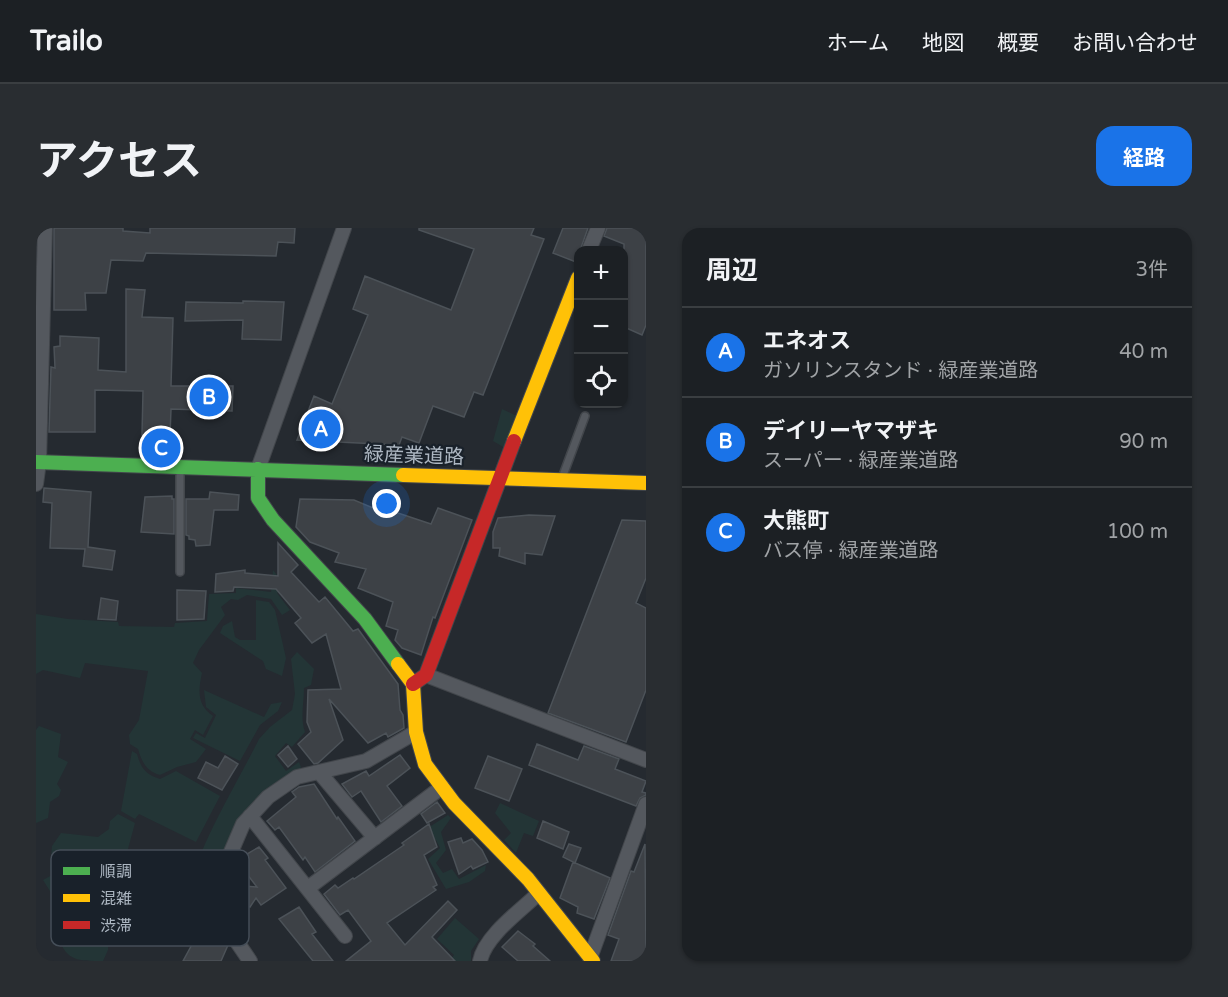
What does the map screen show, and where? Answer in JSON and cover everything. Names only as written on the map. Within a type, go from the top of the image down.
[{"type":"street","points":[[36,484],[40,287],[45,228]]},
{"type":"street","points":[[344,228],[258,470],[258,498],[273,520],[365,619],[413,684],[416,732],[425,764],[454,803],[539,893],[592,959]]},
{"type":"street","points":[[591,246],[598,228]]},
{"type":"street","points":[[413,684],[426,675],[574,291]]},
{"type":"street","name":"緑産業道路","points":[[37,462],[646,483]]},
{"type":"street","points":[[426,675],[646,760]]},
{"type":"street","points":[[232,850],[243,824],[250,816],[268,797],[297,777],[366,761],[416,732]]},
{"type":"street","points":[[319,772],[375,838]]},
{"type":"street","points":[[308,888],[442,787]]},
{"type":"street","points":[[592,959],[646,804]]},
{"type":"street","points":[[250,816],[345,936]]},
{"type":"street","points":[[480,961],[482,952],[489,941],[539,893]]},
{"type":"street","points":[[240,946],[250,961]]},
{"type":"lane","points":[[561,480],[585,416]]},
{"type":"lane","points":[[180,466],[180,572]]},
{"type":"shaded area","points":[[502,409],[517,416],[505,448],[493,441]]},
{"type":"shaded area","points":[[273,570],[283,583],[289,581],[277,593],[290,610],[282,615],[271,599],[247,595],[238,600],[231,599],[221,607],[225,615],[199,650],[193,663],[202,673],[201,702],[213,716],[203,735],[195,730],[190,739],[206,749],[196,762],[160,775],[148,768],[138,749],[130,744],[129,735],[139,720],[148,671],[85,663],[80,678],[43,670],[36,674],[36,614],[68,619],[118,622],[119,626],[174,627],[175,623],[207,621],[209,594],[236,593],[236,588],[271,592]]},
{"type":"shaded area","points":[[256,600],[269,602],[275,610],[286,658],[282,676],[266,669],[263,661],[220,633],[223,626],[232,621],[235,637],[240,640],[256,640]]},
{"type":"shaded area","points":[[297,652],[314,669],[311,685],[304,688],[302,716],[305,732],[292,747],[286,743],[275,756],[286,771],[299,762],[302,770],[239,824],[231,850],[203,850],[259,739],[292,710],[295,694],[291,659]]},
{"type":"shaded area","points":[[204,690],[264,717],[271,704],[282,702],[278,711],[260,725],[240,761],[193,738],[196,733],[205,738],[216,715],[206,707]]},
{"type":"shaded area","points":[[39,726],[61,734],[58,757],[68,762],[57,784],[61,790],[59,796],[50,802],[48,818],[36,823],[36,730]]},
{"type":"shaded area","points":[[132,751],[137,754],[147,773],[160,779],[176,771],[220,796],[196,842],[139,814],[135,819],[121,811]]},
{"type":"shaded area","points":[[500,803],[539,821],[533,836],[524,833],[516,853],[504,840],[511,833],[495,813]]},
{"type":"shaded area","points":[[118,814],[135,823],[127,850],[52,850],[61,833],[98,837],[109,829],[110,821]]},
{"type":"shaded area","points":[[448,815],[451,818],[441,832],[446,850],[436,863],[443,873],[452,869],[459,879],[486,865],[485,871],[469,882],[446,889],[428,859],[440,848],[436,840],[428,842],[423,831]]},
{"type":"shaded area","points":[[51,876],[51,893],[43,880]]},
{"type":"shaded area","points":[[455,918],[479,939],[471,951],[471,961],[450,961],[454,955],[437,939]]},
{"type":"shaded area","points":[[62,946],[108,946],[103,961],[80,960],[66,952]]},
{"type":"building","points":[[54,228],[123,228],[123,231],[150,233],[150,228],[295,228],[294,243],[278,242],[276,256],[146,253],[143,261],[111,260],[106,293],[85,293],[86,310],[54,310]]},
{"type":"building","points":[[419,228],[534,228],[531,235],[544,239],[483,395],[474,392],[464,417],[433,406],[419,443],[402,437],[399,445],[297,440],[314,396],[332,404],[368,315],[353,309],[365,276],[451,310],[474,249],[419,230]]},
{"type":"building","points":[[563,228],[588,228],[582,246],[574,246],[574,261],[553,253]]},
{"type":"building","points":[[607,228],[646,228],[646,325],[642,335],[628,329],[628,246],[604,236]]},
{"type":"building","points":[[126,289],[145,290],[142,317],[173,318],[171,386],[233,386],[232,411],[171,409],[167,448],[154,448],[154,435],[142,435],[143,391],[95,390],[95,432],[49,432],[51,367],[55,368],[54,347],[60,346],[60,336],[99,338],[98,370],[126,372]]},
{"type":"building","points":[[243,301],[284,302],[281,340],[242,339],[243,320],[185,321],[186,302],[243,303]]},
{"type":"building","points":[[44,488],[91,492],[88,547],[115,551],[112,570],[83,566],[85,549],[50,548],[52,503],[43,502]]},
{"type":"building","points":[[210,492],[239,495],[238,510],[214,510],[210,545],[196,546],[195,540],[189,539],[186,535],[186,499],[209,499]]},
{"type":"building","points":[[172,496],[174,499],[174,534],[141,532],[145,497]]},
{"type":"building","points":[[300,499],[354,500],[373,508],[374,505],[431,524],[438,508],[472,520],[435,618],[433,617],[421,655],[402,648],[395,640],[398,630],[386,626],[393,602],[358,588],[366,569],[335,562],[339,553],[310,542],[296,527]]},
{"type":"building","points":[[529,515],[555,516],[542,555],[525,553],[525,564],[499,556],[500,548],[493,548],[493,532],[498,518]]},
{"type":"building","points":[[622,520],[646,521],[646,578],[636,603],[646,608],[646,690],[626,742],[548,713]]},
{"type":"building","points":[[278,543],[298,565],[291,572],[319,602],[325,597],[353,631],[358,629],[398,684],[404,728],[388,737],[386,733],[368,743],[329,699],[343,740],[314,764],[298,744],[311,732],[307,722],[308,690],[341,689],[326,634],[312,643],[295,623],[301,618],[276,589],[234,587],[233,591],[215,592],[216,574],[245,570],[245,573],[278,576]]},
{"type":"building","points":[[177,590],[206,591],[204,619],[177,620]]},
{"type":"building","points":[[101,598],[118,601],[116,620],[98,619]]},
{"type":"building","points":[[537,744],[578,760],[584,746],[619,759],[615,769],[646,781],[642,792],[646,795],[640,798],[636,806],[529,765]]},
{"type":"building","points":[[288,746],[297,759],[288,767],[278,755]]},
{"type":"building","points":[[400,755],[410,768],[387,786],[402,806],[381,822],[361,791],[352,797],[342,784],[366,771],[369,776]]},
{"type":"building","points":[[225,756],[238,764],[222,790],[198,778],[206,762],[218,768]]},
{"type":"building","points":[[488,756],[522,769],[509,801],[475,788]]},
{"type":"building","points":[[314,784],[355,841],[315,872],[305,857],[303,860],[279,827],[275,830],[267,821],[296,797],[292,792],[299,787]]},
{"type":"building","points":[[437,802],[445,813],[427,823],[421,814]]},
{"type":"building","points":[[543,821],[569,832],[563,849],[537,838]]},
{"type":"building","points":[[429,824],[437,847],[424,855],[437,885],[433,887],[436,890],[387,923],[405,945],[448,901],[457,910],[432,937],[455,961],[346,961],[371,941],[348,910],[340,915],[324,894],[335,885],[338,888],[354,879],[404,845],[402,843]]},
{"type":"building","points":[[461,838],[463,843],[472,839],[482,850],[488,862],[473,869],[471,866],[459,874],[448,842]]},
{"type":"building","points":[[569,844],[581,848],[575,863],[563,857]]},
{"type":"building","points":[[645,844],[646,955],[644,961],[611,961],[619,939],[608,935],[631,871],[634,872]]},
{"type":"building","points":[[259,847],[268,858],[265,860],[286,888],[261,905],[256,898],[250,907],[249,886],[257,887],[249,877],[249,853]]},
{"type":"building","points":[[573,862],[610,878],[594,919],[577,913],[578,907],[560,898]]},
{"type":"building","points":[[299,907],[316,932],[312,934],[333,961],[313,961],[279,919]]},
{"type":"building","points":[[518,931],[535,944],[533,946],[550,961],[518,961],[502,947]]},
{"type":"building","points":[[191,946],[228,946],[221,961],[183,961]]},
{"type":"traffic: fast","points":[[36,462],[403,475]]},
{"type":"traffic: fast","points":[[258,469],[258,498],[273,520],[365,619],[398,664]]},
{"type":"traffic: slow","points":[[514,441],[574,288]]},
{"type":"traffic: slow","points":[[403,475],[646,483]]},
{"type":"traffic: slow","points":[[398,664],[413,684],[416,732],[425,764],[454,803],[528,879],[593,961]]},
{"type":"traffic: jam","points":[[413,684],[426,675],[514,441]]},
{"type":"place","name":"デイリーヤマザキ","points":[[209,397]]},
{"type":"place","name":"エネオス","points":[[321,429]]},
{"type":"place","name":"大熊町","points":[[161,448]]}]
